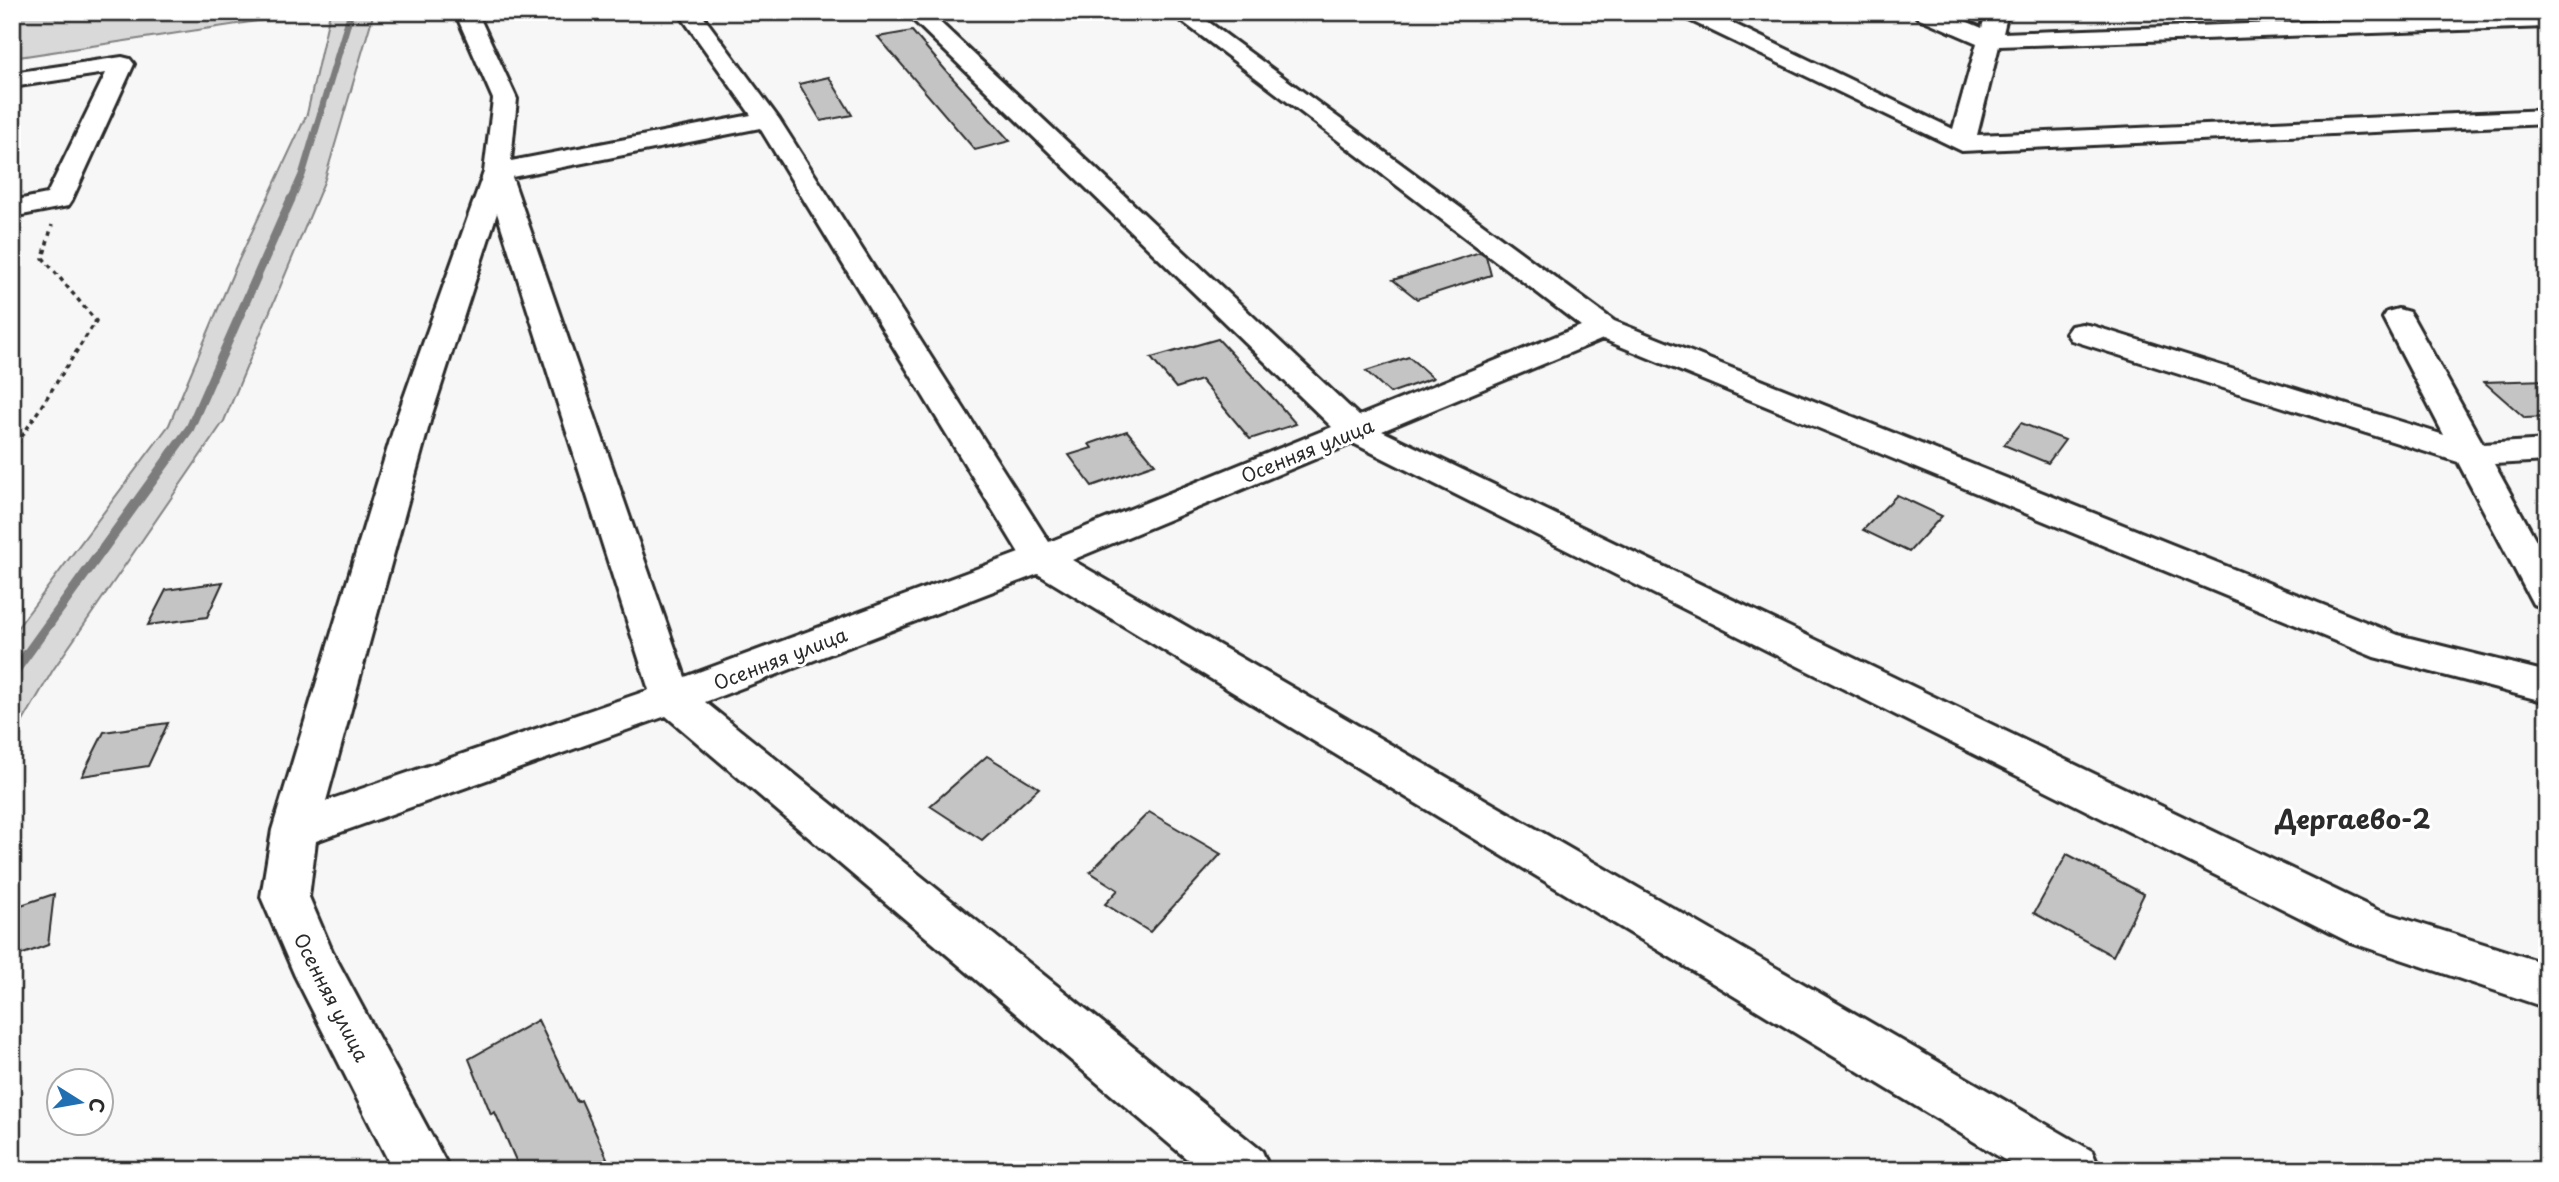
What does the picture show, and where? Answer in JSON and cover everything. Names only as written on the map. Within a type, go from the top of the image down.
[{"type":"street","points":[[295,830],[415,414],[497,172],[505,99],[466,12]]},
{"type":"street","points":[[689,12],[767,119],[1041,559],[2072,1170]]},
{"type":"street","points":[[915,12],[1354,431],[2364,926],[2547,986]]},
{"type":"street","points":[[1181,12],[1603,328],[2388,647],[2547,687]]},
{"type":"street","points":[[1691,12],[1962,142],[2547,117]]},
{"type":"street","points":[[1925,12],[1990,40],[2547,20]]},
{"type":"street","points":[[1962,142],[1997,12]]},
{"type":"street","points":[[12,80],[121,64],[58,200],[12,209]]},
{"type":"street","points":[[497,172],[767,119]]},
{"type":"street","points":[[497,172],[672,698],[1242,1170]]},
{"type":"street","points":[[2398,318],[2547,596]]},
{"type":"street","name":"Осенняя улица","points":[[422,1170],[312,961],[285,897],[295,830],[672,698],[1041,559],[1603,328]]},
{"type":"street","points":[[2082,333],[2471,455],[2547,450]]},
{"type":"path","points":[[12,452],[96,321],[43,258],[58,200]]},
{"type":"shaded area","points":[[12,12],[284,12],[284,17],[12,58]]},
{"type":"shaded area","points":[[330,12],[374,12],[324,182],[224,421],[53,670],[12,740],[12,635],[169,425],[236,266],[307,114]]},
{"type":"building","points":[[912,31],[1010,141],[975,150],[878,37]]},
{"type":"building","points":[[829,77],[852,115],[821,121],[799,84]]},
{"type":"building","points":[[1480,252],[1486,256],[1491,275],[1417,299],[1393,280]]},
{"type":"building","points":[[1218,339],[1296,424],[1250,439],[1201,380],[1176,388],[1151,358]]},
{"type":"building","points":[[1409,357],[1433,378],[1390,393],[1366,371]]},
{"type":"building","points":[[2547,380],[2547,417],[2525,418],[2484,382]]},
{"type":"building","points":[[2021,423],[2065,440],[2048,463],[2004,445]]},
{"type":"building","points":[[1127,431],[1155,464],[1092,486],[1069,455],[1092,448],[1089,444]]},
{"type":"building","points":[[1897,495],[1942,516],[1909,552],[1863,530]]},
{"type":"building","points":[[223,582],[207,617],[148,625],[166,590]]},
{"type":"building","points":[[168,723],[148,766],[82,776],[104,732]]},
{"type":"building","points":[[987,756],[1039,788],[982,840],[930,806]]},
{"type":"building","points":[[1149,812],[1221,854],[1150,932],[1105,904],[1118,890],[1090,872]]},
{"type":"building","points":[[2067,854],[2144,894],[2113,956],[2034,913]]},
{"type":"building","points":[[54,894],[48,945],[12,958],[12,908]]},
{"type":"building","points":[[538,1020],[577,1102],[581,1100],[607,1158],[588,1170],[520,1170],[495,1112],[491,1114],[469,1059]]},
{"type":"waterway","points":[[291,200],[302,175],[351,12]]},
{"type":"waterway","points":[[171,454],[190,428],[291,199]]},
{"type":"waterway","points":[[12,675],[173,452]]},
{"type":"district","name":"Дергаево-2","points":[[2353,818]]}]
